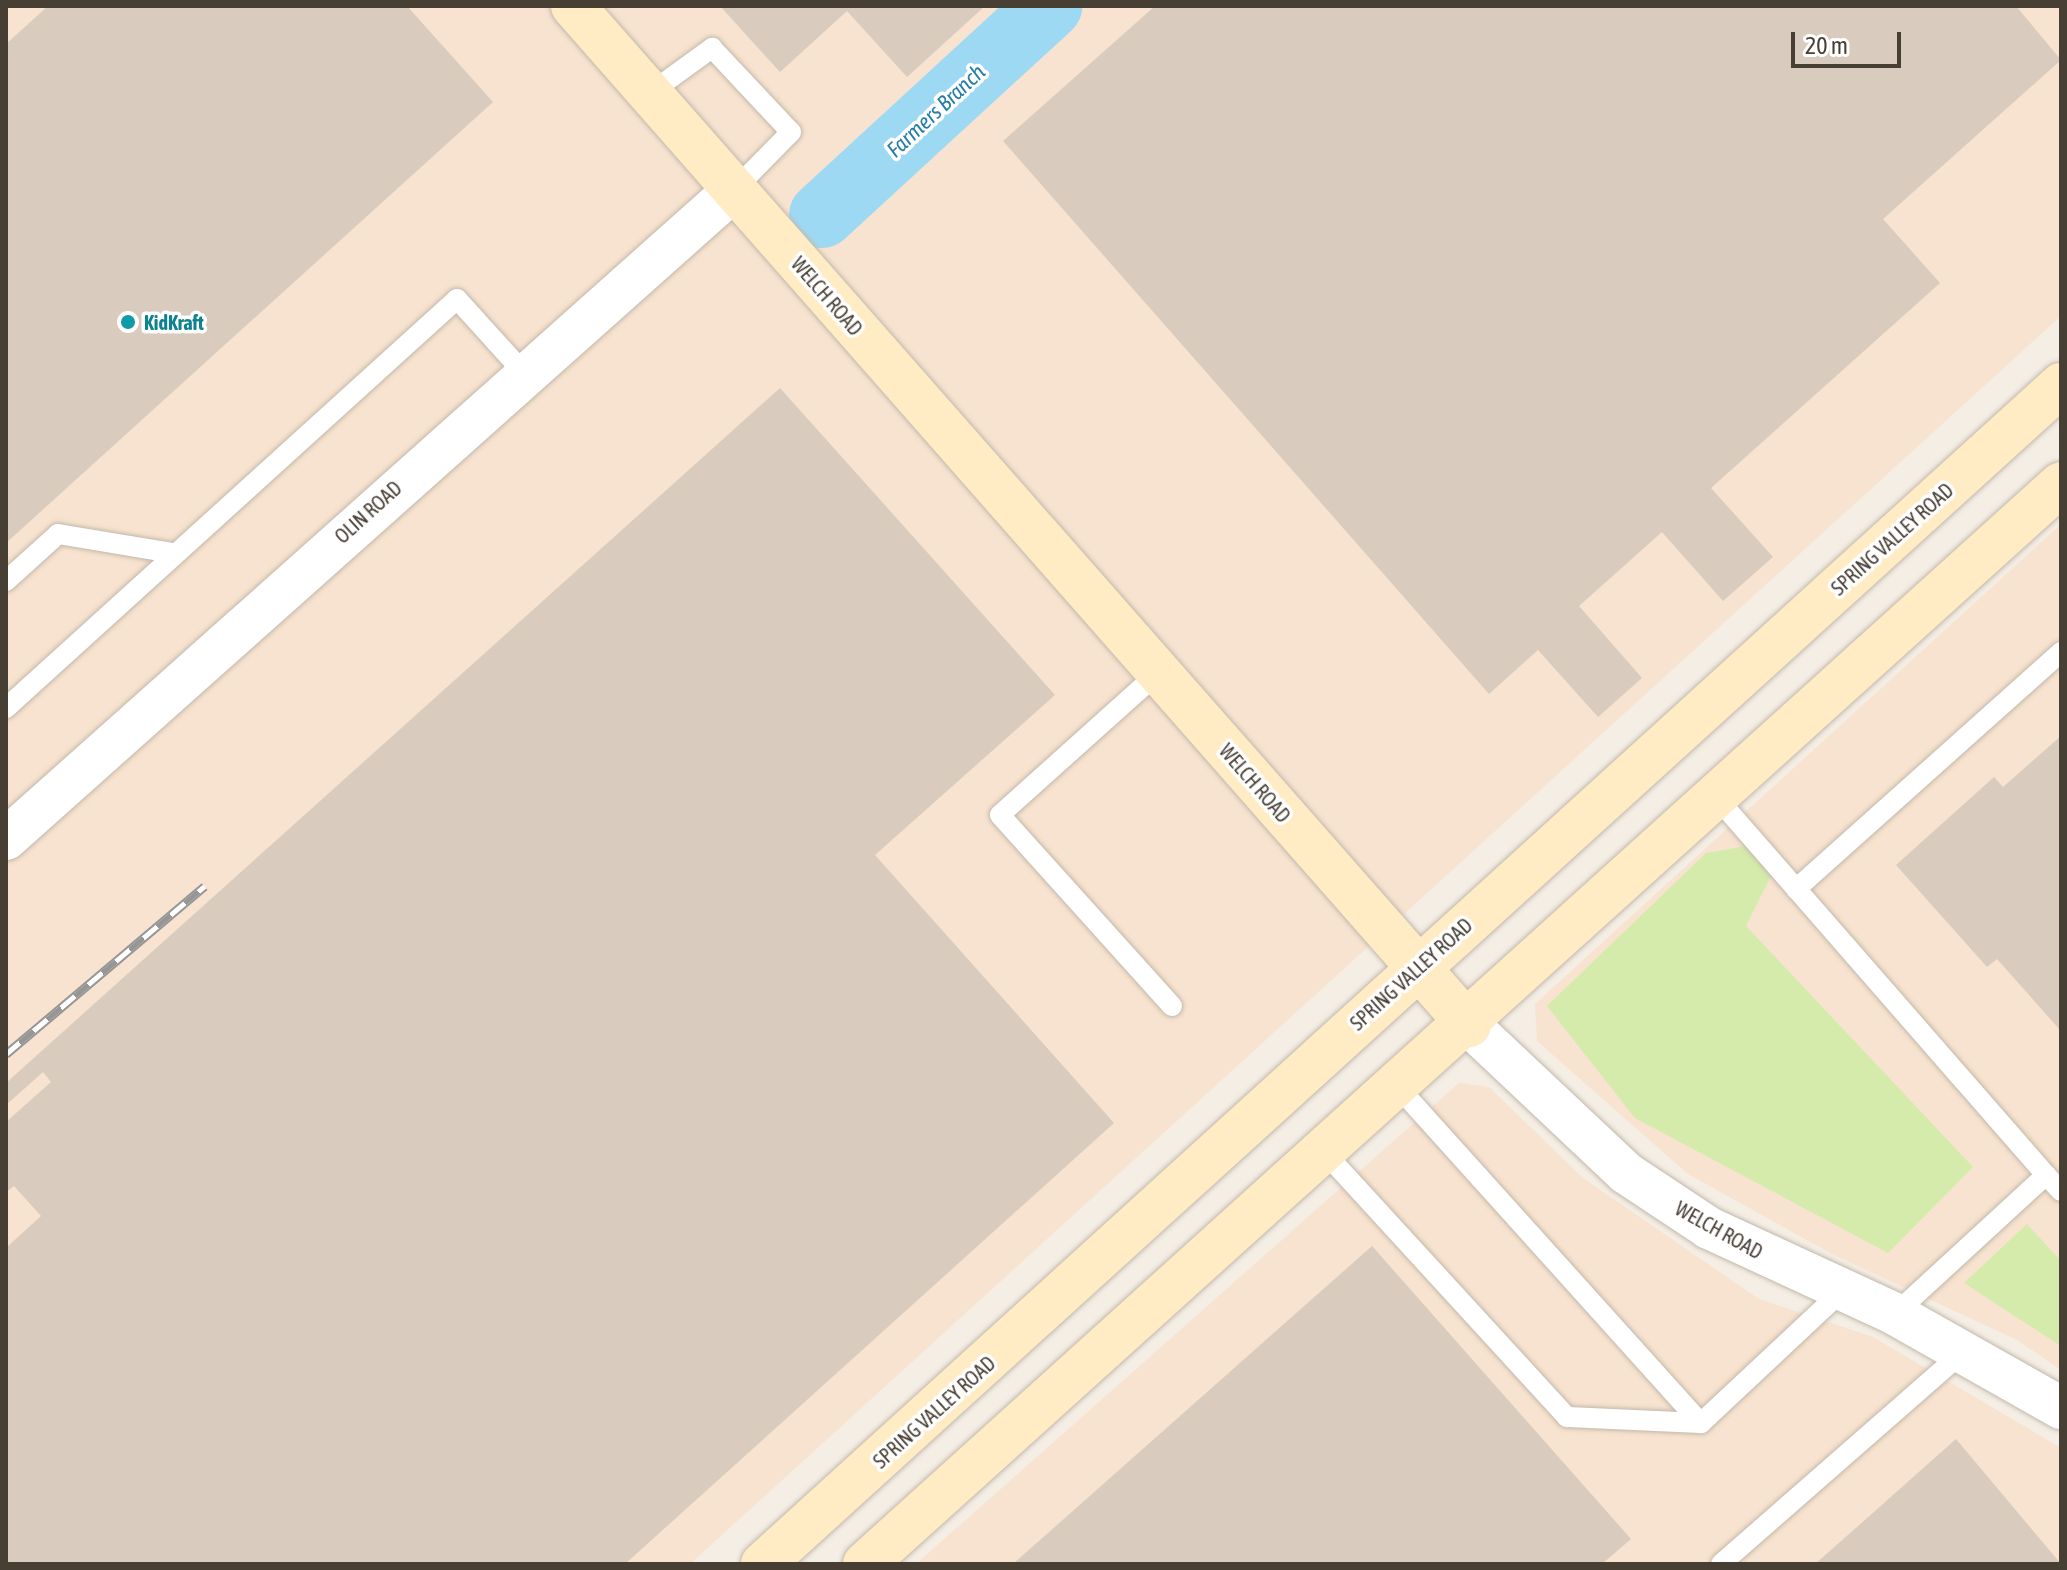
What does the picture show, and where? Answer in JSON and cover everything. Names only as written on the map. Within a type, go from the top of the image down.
[{"type":"main road","name":"WELCH ROAD","points":[[573,6],[1469,1025]]},
{"type":"main road","name":"SPRING VALLEY ROAD","points":[[763,1564],[2061,385]]},
{"type":"main road","points":[[865,1564],[1326,1154],[1717,798],[2058,494]]},
{"type":"street","name":"OLIN ROAD","points":[[6,839],[524,373],[734,190]]},
{"type":"street","name":"WELCH ROAD","points":[[1469,1025],[1626,1173],[1709,1228],[1895,1314],[2061,1408]]},
{"type":"lane","points":[[650,93],[712,48],[791,132],[734,190]]},
{"type":"lane","points":[[6,708],[171,553],[457,299],[524,373]]},
{"type":"lane","points":[[6,581],[58,534],[171,553]]},
{"type":"lane","points":[[1796,889],[2061,652]]},
{"type":"lane","points":[[1158,673],[1000,815],[1172,1006]]},
{"type":"lane","points":[[1717,798],[2061,1191]]},
{"type":"lane","points":[[1399,1088],[1701,1423]]},
{"type":"lane","points":[[1326,1154],[1567,1417],[1701,1423],[1842,1291]]},
{"type":"lane","points":[[1895,1314],[2046,1175]]},
{"type":"lane","points":[[1721,1564],[1963,1352]]},
{"type":"shaded area","points":[[6,6],[2061,6],[2061,316],[690,1564],[6,1564]]},
{"type":"shaded area","points":[[2061,524],[2061,1370],[2017,1340],[1832,1254],[1688,1174],[1537,1041],[1535,1004]]},
{"type":"shaded area","points":[[1459,1083],[1489,1087],[1583,1178],[1759,1299],[1873,1337],[2061,1448],[2061,1564],[916,1564]]},
{"type":"green space","points":[[1747,846],[1776,866],[1746,926],[1973,1167],[1888,1253],[1635,1118],[1547,1006],[1706,853]]},
{"type":"green space","points":[[2027,1224],[2061,1261],[2061,1346],[1964,1283]]},
{"type":"building","name":"KidKraft","points":[[48,6],[407,6],[493,102],[6,543],[6,44]]},
{"type":"building","points":[[720,6],[985,6],[907,77],[847,11],[780,72]]},
{"type":"building","points":[[1155,6],[2016,6],[2061,60],[1883,219],[1940,283],[1711,488],[1773,557],[1723,601],[1662,532],[1579,606],[1642,678],[1598,717],[1538,650],[1489,694],[1003,141]]},
{"type":"building","points":[[780,388],[1055,695],[875,855],[1114,1123],[625,1564],[6,1564],[6,1248],[41,1216],[14,1186],[6,1192],[6,1122],[51,1082],[43,1072],[6,1105],[6,1083]]},
{"type":"building","points":[[2061,736],[2061,1031],[1997,959],[1987,967],[1896,865],[1994,777],[2003,787]]},
{"type":"building","points":[[1372,1246],[1631,1539],[1602,1564],[1013,1564]]},
{"type":"building","points":[[1956,1439],[2061,1564],[1815,1564],[1857,1527]]},
{"type":"waterway","name":"Farmers Branch","points":[[822,215],[1049,6]]},
{"type":"railway","points":[[6,1054],[205,886]]},
{"type":"place","name":"KidKraft","points":[[128,322]]}]
